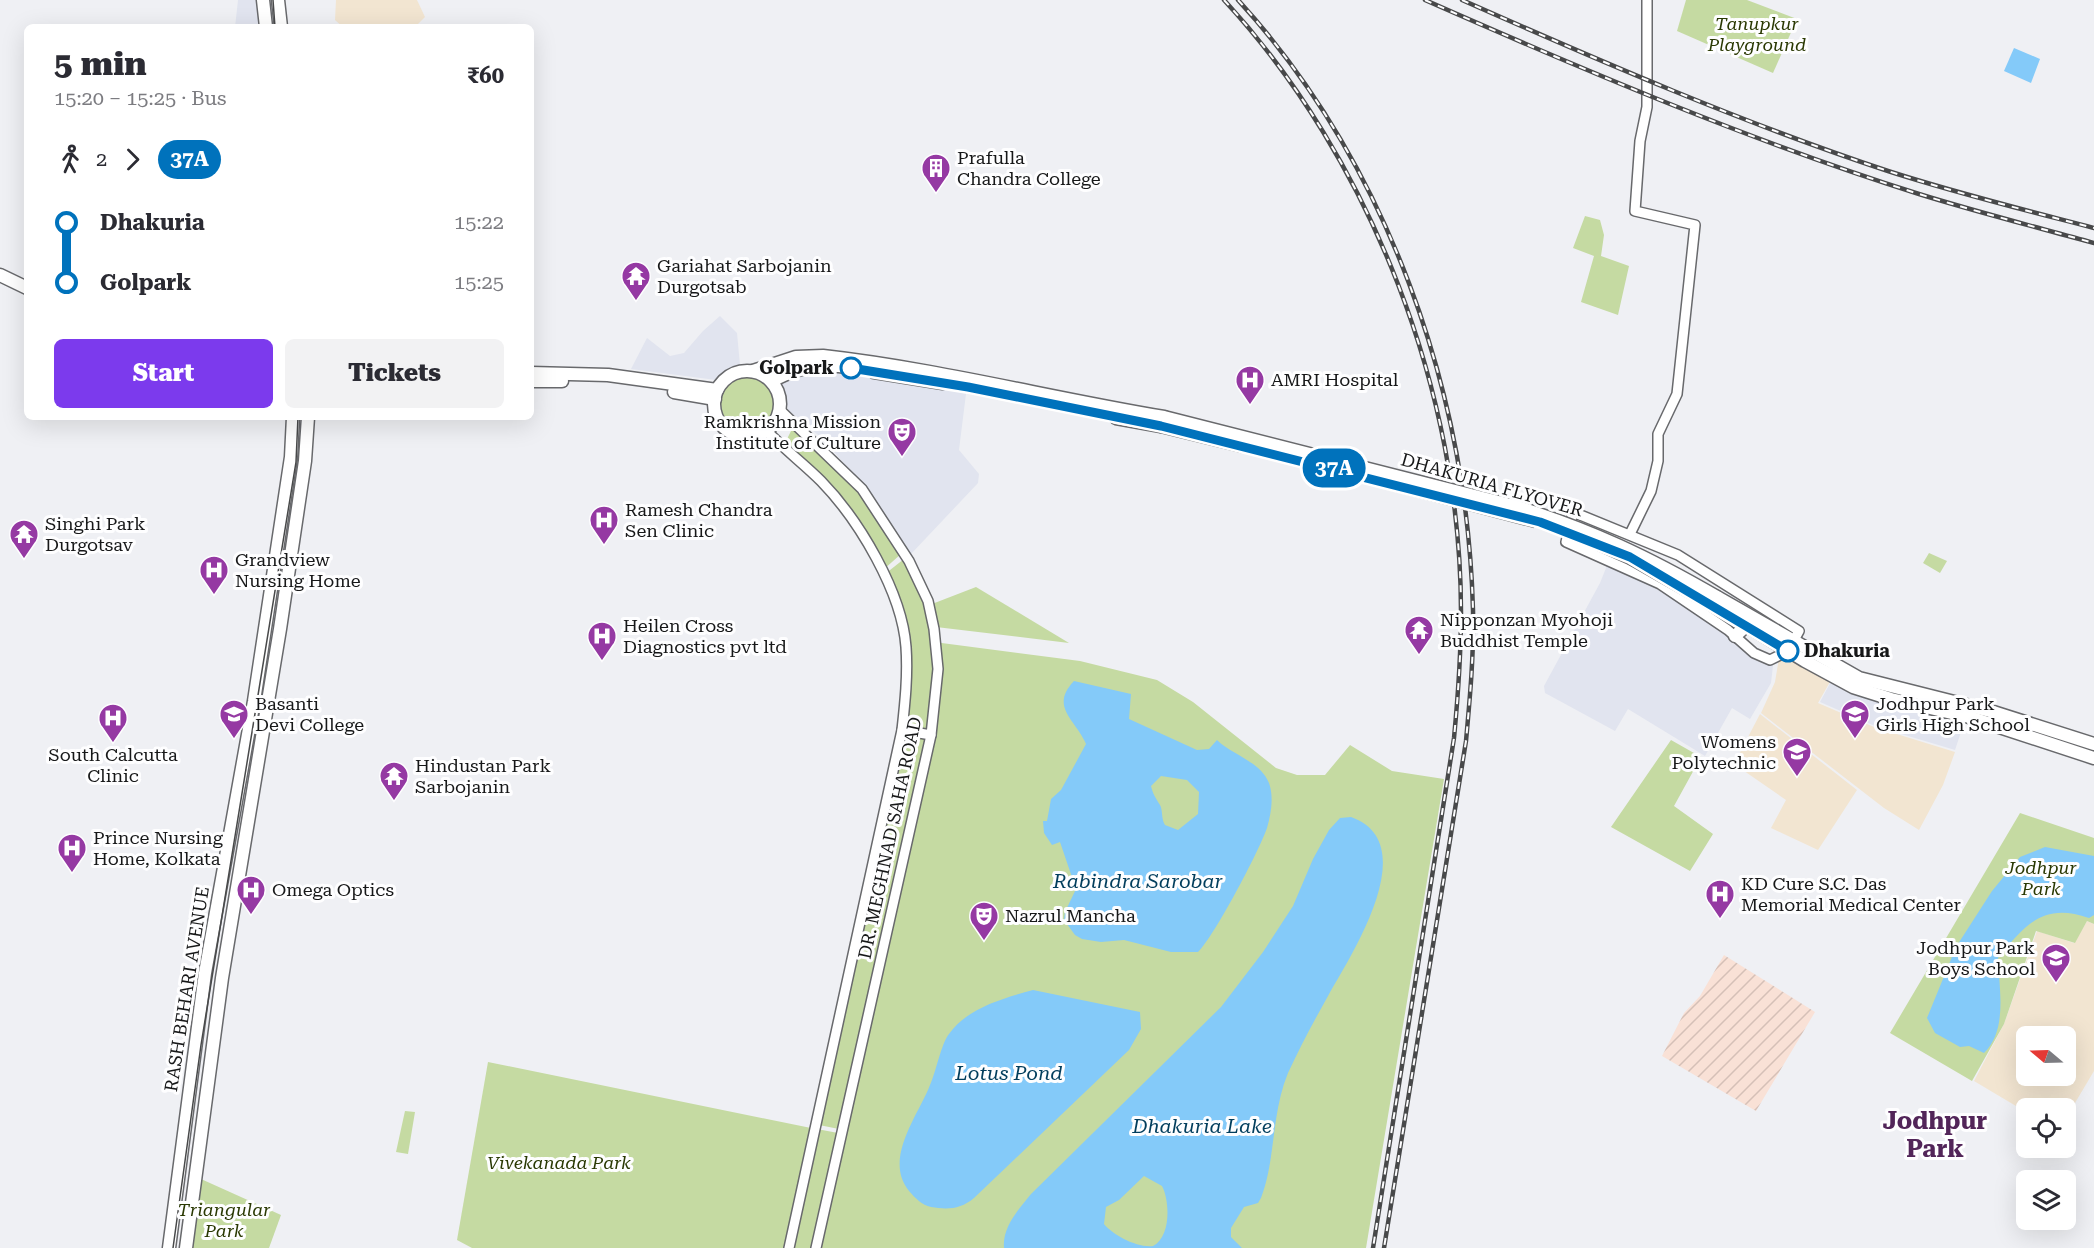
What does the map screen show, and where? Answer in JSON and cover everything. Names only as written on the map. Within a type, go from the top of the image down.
[{"type":"main road","points":[[263,0],[266,24]]},
{"type":"main road","points":[[278,0],[281,24]]},
{"type":"main road","points":[[0,275],[24,287]]},
{"type":"main road","points":[[0,284],[24,295]]},
{"type":"main road","points":[[753,371],[772,381],[779,394],[780,410],[776,422],[767,431],[757,436],[734,435],[723,427],[717,417],[716,394],[735,373],[753,371],[796,357],[833,357],[988,383],[1135,417]]},
{"type":"main road","points":[[772,381],[798,369],[837,365],[1135,417]]},
{"type":"main road","points":[[534,373],[626,381],[716,394]]},
{"type":"main road","points":[[534,381],[626,381]]},
{"type":"main road","name":"DHAKURIA FLYOVER","points":[[1135,417],[1162,422],[1540,522],[1630,557],[1714,600],[1753,616],[1794,641]]},
{"type":"main road","name":"RASH BEHARI AVENUE","points":[[169,1248],[204,983],[254,701],[291,457],[294,420]]},
{"type":"main road","name":"RASH BEHARI AVENUE","points":[[186,1248],[222,978],[280,628],[305,461],[308,420]]},
{"type":"main road","points":[[1735,636],[1753,616]]},
{"type":"main road","points":[[1794,641],[1859,678],[1990,711],[2094,744]]},
{"type":"main road","points":[[1794,641],[1839,680],[1870,693],[1969,717],[2094,758]]},
{"type":"street","points":[[1630,534],[1651,491],[1658,461],[1658,434],[1677,394],[1695,225],[1635,211],[1640,141],[1647,107],[1647,0]]},
{"type":"street","name":"DR. MEGHNAD SAHA ROAD","points":[[780,410],[862,489],[909,561],[928,601],[934,629],[938,669],[931,735],[816,1248]]},
{"type":"street","name":"DR. MEGHNAD SAHA ROAD","points":[[767,431],[842,505],[872,549],[896,605],[906,645],[907,682],[902,730],[789,1248]]},
{"type":"street","points":[[1573,512],[1630,534],[1678,555],[1753,616],[1794,641],[1770,660],[1754,653],[1735,636],[1660,584],[1566,542],[1573,512]]},
{"type":"street","points":[[902,730],[931,735]]},
{"type":"shaded area","points":[[238,0],[257,0],[261,24],[235,24]]},
{"type":"shaded area","points":[[336,0],[417,0],[425,17],[418,24],[340,24],[335,20]]},
{"type":"shaded area","points":[[720,316],[737,333],[740,365],[726,371],[716,380],[631,369],[647,338],[670,356],[684,353]]},
{"type":"shaded area","name":"Ramkrishna Mission Institute of Culture","points":[[829,363],[967,386],[959,450],[979,474],[978,483],[910,555],[878,503],[823,439],[788,410],[785,392],[777,379]]},
{"type":"shaded area","points":[[1608,563],[1658,585],[1748,648],[1774,657],[1771,683],[1750,719],[1732,708],[1705,756],[1628,709],[1615,731],[1545,693],[1544,686],[1600,583]]},
{"type":"shaded area","name":"Jodhpur Park Girls High School","points":[[1805,653],[1835,673],[1818,703],[1874,727],[1955,752],[1943,785],[1919,830],[1884,808],[1761,713],[1775,682],[1779,658]]},
{"type":"shaded area","points":[[1835,674],[1865,693],[1968,711],[1955,750],[1875,726],[1820,702]]},
{"type":"shaded area","name":"Womens Polytechnic","points":[[1760,714],[1857,790],[1818,850],[1771,828],[1786,800],[1734,764]]},
{"type":"shaded area","name":"Jodhpur Park Boys School","points":[[2087,921],[2094,924],[2094,1071],[2076,1101],[2076,1098],[2016,1098],[2016,1106],[1974,1081],[2004,1024],[2037,931],[2074,943]]},
{"type":"shaded area","points":[[1724,955],[1815,1012],[1756,1111],[1662,1056],[1684,1013],[1700,996]]},
{"type":"green space","name":"Tanupkur Playground","points":[[1686,0],[1747,0],[1797,19],[1773,73],[1677,31]]},
{"type":"green space","points":[[1585,216],[1600,220],[1604,235],[1601,256],[1629,266],[1618,315],[1581,302],[1594,256],[1573,248]]},
{"type":"green space","name":"Golpark","points":[[748,377],[758,379],[767,385],[773,394],[775,404],[773,414],[767,423],[758,429],[748,431],[738,429],[729,423],[723,414],[721,404],[723,394],[729,385],[738,379]]},
{"type":"green space","points":[[797,429],[860,490],[901,554],[883,570],[872,543],[785,443],[791,431]]},
{"type":"green space","points":[[1929,553],[1947,561],[1940,573],[1923,563]]},
{"type":"green space","points":[[904,559],[924,597],[933,630],[935,664],[929,732],[905,728],[908,644],[885,574]]},
{"type":"green space","points":[[976,587],[1069,643],[936,627],[932,604]]},
{"type":"green space","points":[[934,642],[1080,661],[1157,680],[1193,702],[1276,768],[1297,775],[1325,775],[1350,745],[1392,771],[1444,779],[1366,1248],[817,1248],[932,737]]},
{"type":"green space","points":[[903,732],[928,736],[839,1129],[819,1125]]},
{"type":"green space","points":[[1671,740],[1701,757],[1674,806],[1713,834],[1690,871],[1611,827]]},
{"type":"green space","name":"Jodhpur Park","points":[[2020,813],[2094,838],[2094,924],[2087,921],[2075,943],[2036,931],[2004,1024],[1972,1081],[1890,1033]]},
{"type":"green space","name":"Vivekanada Park","points":[[488,1062],[811,1128],[785,1248],[472,1248],[457,1240]]},
{"type":"green space","points":[[405,1111],[415,1112],[408,1154],[396,1152]]},
{"type":"green space","points":[[817,1129],[838,1133],[813,1248],[790,1248]]},
{"type":"green space","name":"Triangular Park","points":[[201,1179],[281,1215],[269,1248],[192,1248]]},
{"type":"water","points":[[2014,48],[2040,59],[2031,83],[2004,71]]},
{"type":"water","name":"Rabindra Sarobar","points":[[1074,681],[1131,694],[1129,719],[1197,750],[1209,749],[1217,740],[1253,764],[1265,775],[1269,783],[1272,800],[1267,828],[1225,912],[1198,952],[1171,952],[1124,940],[1101,942],[1082,939],[1075,935],[1064,920],[1065,912],[1076,889],[1060,842],[1052,845],[1044,833],[1043,821],[1047,821],[1051,799],[1061,790],[1086,744],[1064,706],[1067,690]],"holes":[[[1161,776],[1187,780],[1199,792],[1198,814],[1178,830],[1165,825],[1161,807],[1151,786]]]},
{"type":"water","name":"Dhakuria Lake","points":[[1351,817],[1372,831],[1382,850],[1382,875],[1375,902],[1364,929],[1288,1073],[1279,1104],[1269,1168],[1261,1198],[1258,1203],[1244,1207],[1231,1228],[1231,1237],[1242,1248],[1004,1248],[1008,1226],[1031,1194],[1221,1007],[1263,952],[1293,906],[1313,859],[1329,830],[1340,818]],"holes":[[[1144,1176],[1162,1186],[1167,1209],[1166,1227],[1159,1241],[1153,1246],[1140,1245],[1126,1240],[1104,1224],[1106,1207],[1119,1200]]]},
{"type":"water","points":[[2045,847],[2094,856],[2094,915],[2089,918],[2059,913],[2047,915],[2036,920],[2017,936],[1998,958],[2000,1008],[1999,1021],[1992,1044],[1984,1053],[1969,1046],[1960,1047],[1935,1033],[1927,1018],[1956,947],[1992,891],[2020,857]]},
{"type":"water","name":"Lotus Pond","points":[[1033,990],[1140,1012],[1141,1029],[1129,1050],[974,1198],[954,1208],[925,1205],[916,1199],[902,1179],[901,1152],[911,1124],[925,1097],[946,1039],[957,1025],[976,1011],[987,1005]]},
{"type":"tram line","points":[[273,0],[275,24]]},
{"type":"tram line","points":[[173,1248],[201,1045],[296,462],[298,420]]},
{"type":"railway","points":[[1224,0],[1277,63],[1323,132],[1364,206],[1398,284],[1425,365],[1445,447],[1457,530],[1461,628],[1454,738],[1373,1248]]},
{"type":"railway","points":[[1238,0],[1291,64],[1337,133],[1376,207],[1409,284],[1435,363],[1455,445],[1467,527],[1473,626],[1466,741],[1384,1248]]},
{"type":"railway","points":[[1425,0],[1669,104],[1794,151],[1919,194],[2094,243]]},
{"type":"railway","points":[[1462,0],[1673,91],[1780,133],[1939,187],[2094,228]]},
{"type":"bus line","name":"37A","points":[[851,368],[968,387],[1102,416],[1161,426],[1540,522],[1630,557],[1788,651]]},
{"type":"place","name":"Prafulla Chandra College","points":[[936,194]]},
{"type":"place","name":"Gariahat Sarbojanin Durgotsab","points":[[636,302]]},
{"type":"place","name":"Golpark","points":[[851,368]]},
{"type":"place","name":"AMRI Hospital","points":[[1250,406]]},
{"type":"place","name":"Ramkrishna Mission Institute of Culture","points":[[902,458]]},
{"type":"place","name":"Ramesh Chandra Sen Clinic","points":[[604,546]]},
{"type":"place","name":"Singhi Park Durgotsav","points":[[24,560]]},
{"type":"place","name":"Grandview Nursing Home","points":[[214,596]]},
{"type":"place","name":"Dhakuria","points":[[1788,651]]},
{"type":"place","name":"Nipponzan Myohoji Buddhist Temple","points":[[1419,656]]},
{"type":"place","name":"Heilen Cross Diagnostics pvt ltd","points":[[602,662]]},
{"type":"place","name":"Basanti Devi College","points":[[234,740]]},
{"type":"place","name":"Jodhpur Park Girls High School","points":[[1855,740]]},
{"type":"place","name":"South Calcutta Clinic","points":[[113,744]]},
{"type":"place","name":"Womens Polytechnic","points":[[1797,778]]},
{"type":"place","name":"Hindustan Park Sarbojanin","points":[[394,802]]},
{"type":"place","name":"Prince Nursing Home, Kolkata","points":[[72,874]]},
{"type":"place","name":"Omega Optics","points":[[251,916]]},
{"type":"place","name":"KD Cure S.C. Das Memorial Medical Center","points":[[1720,920]]},
{"type":"place","name":"Nazrul Mancha","points":[[984,942]]},
{"type":"place","name":"Jodhpur Park Boys School","points":[[2056,984]]},
{"type":"district","name":"Jodhpur Park","points":[[1935,1135]]}]
